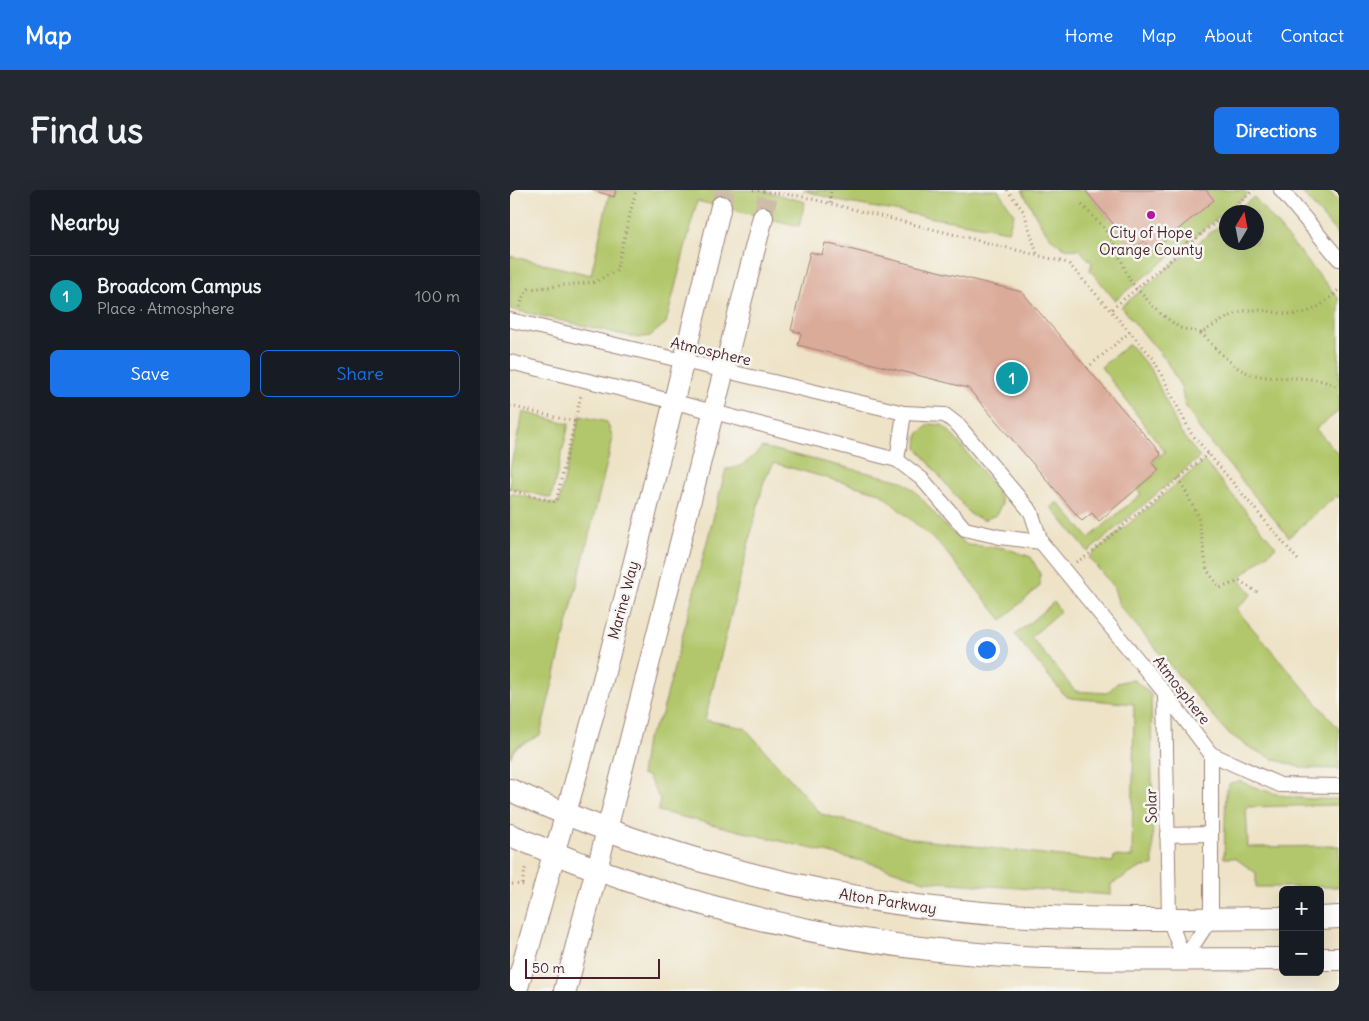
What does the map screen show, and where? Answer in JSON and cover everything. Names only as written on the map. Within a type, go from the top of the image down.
[{"type":"main road","name":"Marine Way","points":[[516,991],[675,402],[721,206]]},
{"type":"main road","points":[[565,991],[597,869],[605,829],[618,789],[714,412],[762,217]]},
{"type":"main road","name":"Alton Parkway","points":[[510,790],[565,815],[667,850],[740,871],[857,897],[940,909],[1007,915],[1169,919],[1279,918]]},
{"type":"main road","points":[[510,835],[554,854],[673,895],[760,919],[881,942],[944,951],[1041,958],[1279,959]]},
{"type":"main road","points":[[1324,918],[1339,917]]},
{"type":"main road","points":[[1324,959],[1339,959]]},
{"type":"street","points":[[1281,190],[1339,259]]},
{"type":"street","name":"Atmosphere","points":[[513,320],[904,413],[945,415],[958,426],[1031,512],[1041,542],[1165,693],[1211,754],[1280,785],[1339,786]]},
{"type":"street","points":[[510,362],[675,402],[896,460],[922,479],[964,529],[1000,538],[1041,542]]},
{"type":"street","points":[[896,460],[904,413]]},
{"type":"street","name":"Solar","points":[[1165,693],[1169,919]]},
{"type":"street","points":[[1184,959],[1211,918],[1211,754]]},
{"type":"street","points":[[1167,835],[1211,834]]},
{"type":"street","points":[[1169,919],[1184,959]]},
{"type":"path","points":[[513,320],[522,297],[529,289],[595,282],[616,270],[636,190]]},
{"type":"path","points":[[753,190],[800,196],[1068,263],[1112,309],[1153,358],[1191,433],[1298,560]]},
{"type":"path","points":[[798,190],[800,196]]},
{"type":"path","points":[[830,203],[831,190]]},
{"type":"path","points":[[1007,190],[1024,212],[1037,254]]},
{"type":"path","points":[[1112,309],[1254,190]]},
{"type":"path","points":[[1082,205],[1103,227],[1113,242],[1130,280],[1136,288],[1160,313],[1180,328],[1201,333],[1229,360],[1246,373],[1280,378],[1317,378],[1339,388]]},
{"type":"path","points":[[1177,230],[1188,244]]},
{"type":"path","points":[[1201,333],[1237,313],[1253,310],[1290,315],[1312,311],[1332,297],[1339,289]]},
{"type":"path","points":[[1087,368],[1130,332]]},
{"type":"path","points":[[510,490],[556,502],[585,381]]},
{"type":"path","points":[[510,406],[575,422]]},
{"type":"path","points":[[1072,564],[1087,556],[1209,454]]},
{"type":"path","points":[[1179,478],[1198,516],[1207,570],[1220,588],[1240,581],[1260,594]]},
{"type":"path","points":[[522,884],[526,865]]},
{"type":"path","points":[[512,884],[532,887]]},
{"type":"green space","points":[[616,190],[761,190],[805,202],[799,226],[697,201],[666,323],[650,336],[638,338],[510,309],[510,256],[591,275],[609,195],[614,197]]},
{"type":"green space","points":[[803,190],[998,190],[1014,214],[1008,231],[843,202]]},
{"type":"green space","points":[[1022,190],[1085,190],[1134,249],[1144,241],[1152,251],[1206,190],[1243,190],[1248,194],[1234,205],[1219,205],[1219,217],[1115,300],[1090,270],[1092,263],[1079,249],[1068,249],[1059,245],[1051,238]]},
{"type":"green space","points":[[1300,190],[1328,190],[1339,202],[1339,236]]},
{"type":"green space","points":[[1254,197],[1261,205],[1244,205]]},
{"type":"green space","points":[[1264,209],[1339,299],[1339,411],[1316,429],[1339,455],[1339,498],[1336,496],[1289,537],[1202,433],[1185,405],[1181,387],[1165,359],[1121,307],[1219,226],[1219,250],[1264,250]]},
{"type":"green space","points":[[1129,344],[1152,371],[1180,432],[1200,457],[1088,552],[1051,507],[1058,502],[1089,538],[1141,494],[1137,489],[1159,470],[1152,462],[1165,452],[1101,367]]},
{"type":"green space","points":[[523,412],[569,424],[551,498],[510,488],[510,468]]},
{"type":"green space","points":[[580,416],[607,422],[613,438],[540,735],[515,748],[510,758],[510,493],[558,505]]},
{"type":"green space","points":[[930,424],[942,425],[949,431],[997,490],[1002,503],[996,515],[983,520],[970,514],[917,448],[918,434]]},
{"type":"green space","points":[[762,447],[902,481],[916,492],[947,528],[967,545],[1005,548],[1031,557],[1040,574],[1040,586],[1002,620],[940,545],[880,493],[774,463],[764,481],[705,720],[745,728],[821,814],[913,839],[1113,862],[1114,856],[1132,857],[1134,704],[1065,696],[1015,635],[1054,602],[1060,612],[1031,637],[1075,691],[1107,693],[1117,683],[1133,679],[1151,694],[1153,866],[1142,867],[1111,884],[1111,895],[924,881],[874,864],[658,811],[660,800],[648,776],[641,775],[646,740],[662,714],[726,469],[737,467],[746,462]]},
{"type":"green space","points":[[1204,461],[1276,547],[1239,578],[1252,594],[1236,609],[1339,729],[1339,769],[1302,768],[1276,760],[1252,749],[1225,730],[1119,605],[1114,588],[1089,557]]},
{"type":"green space","points":[[1239,781],[1265,791],[1299,798],[1339,799],[1339,805],[1246,807],[1248,847],[1339,846],[1339,887],[1256,887],[1256,873],[1235,858],[1224,858],[1226,791],[1230,783]]},
{"type":"building","points":[[593,190],[616,190],[614,197]]},
{"type":"building","name":"City of Hope Orange County","points":[[1085,190],[1206,190],[1214,200],[1152,251],[1144,241],[1134,249]]},
{"type":"building","points":[[825,243],[1022,292],[1161,454],[1152,462],[1159,470],[1099,521],[1092,513],[1082,521],[968,388],[798,345],[801,333],[791,330],[810,252],[822,255]]},
{"type":"tunnel","points":[[721,206],[725,190]]},
{"type":"tunnel","points":[[763,217],[769,190]]},
{"type":"place","name":"City of Hope Orange County","points":[[1151,215]]},
{"type":"place","name":"Broadcom Campus","points":[[1012,378]]}]
